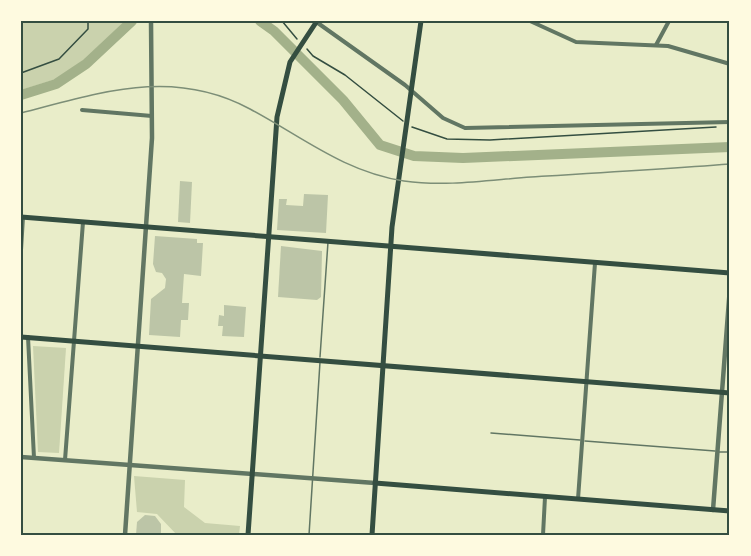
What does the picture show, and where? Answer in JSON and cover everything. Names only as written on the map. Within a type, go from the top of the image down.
[{"type":"main road","points":[[248,535],[277,117],[285,75],[316,21]]},
{"type":"main road","points":[[372,535],[391,246],[397,185],[421,21]]},
{"type":"main road","points":[[22,217],[730,273]]},
{"type":"main road","points":[[21,337],[730,393]]},
{"type":"main road","points":[[375,483],[730,512]]},
{"type":"street","points":[[125,535],[152,116],[151,21]]},
{"type":"street","points":[[316,21],[405,85],[442,118],[457,126],[476,129],[730,122]]},
{"type":"street","points":[[530,21],[565,39],[584,44],[656,45],[683,49],[730,64]]},
{"type":"street","points":[[656,45],[669,21]]},
{"type":"street","points":[[82,110],[152,116]]},
{"type":"street","points":[[21,250],[22,217]]},
{"type":"street","points":[[65,460],[83,222]]},
{"type":"street","points":[[578,500],[595,262]]},
{"type":"street","points":[[713,510],[730,287]]},
{"type":"street","points":[[28,337],[34,458]]},
{"type":"street","points":[[21,457],[375,483]]},
{"type":"street","points":[[544,535],[545,497]]},
{"type":"lane","points":[[309,535],[328,241]]},
{"type":"lane","points":[[491,433],[730,452]]},
{"type":"path","points":[[21,73],[58,59],[88,29],[88,21]]},
{"type":"path","points":[[282,21],[299,40]]},
{"type":"path","points":[[306,48],[313,56],[345,75]]},
{"type":"green space","points":[[21,21],[125,21],[82,61],[56,79],[21,90]]},
{"type":"green space","points":[[33,346],[66,348],[59,453],[38,452]]},
{"type":"green space","points":[[134,476],[185,480],[184,507],[205,523],[240,526],[239,535],[177,535],[157,514],[137,512]]},
{"type":"building","points":[[180,181],[192,182],[190,223],[178,222]]},
{"type":"building","points":[[304,194],[328,195],[326,233],[277,230],[279,199],[287,199],[286,205],[303,206]]},
{"type":"building","points":[[155,236],[197,239],[197,243],[203,243],[201,276],[184,274],[182,303],[189,303],[188,320],[181,320],[180,337],[149,335],[151,299],[165,288],[166,279],[162,273],[156,272],[153,264]]},
{"type":"building","points":[[281,246],[322,251],[321,297],[317,300],[278,297]]},
{"type":"building","points":[[224,305],[246,307],[244,337],[222,336],[223,326],[218,326],[219,315],[224,316]]},
{"type":"building","points":[[145,515],[155,516],[161,524],[161,535],[136,535],[137,522]]},
{"type":"waterway","points":[[21,95],[56,84],[86,64],[132,21]]},
{"type":"waterway","points":[[260,21],[274,31],[343,100],[380,145],[414,156],[463,158],[730,147]]},
{"type":"railway","points":[[21,113],[79,98],[136,88],[192,89],[221,96],[250,109],[324,152],[362,170],[420,183],[467,182],[730,164]]}]
